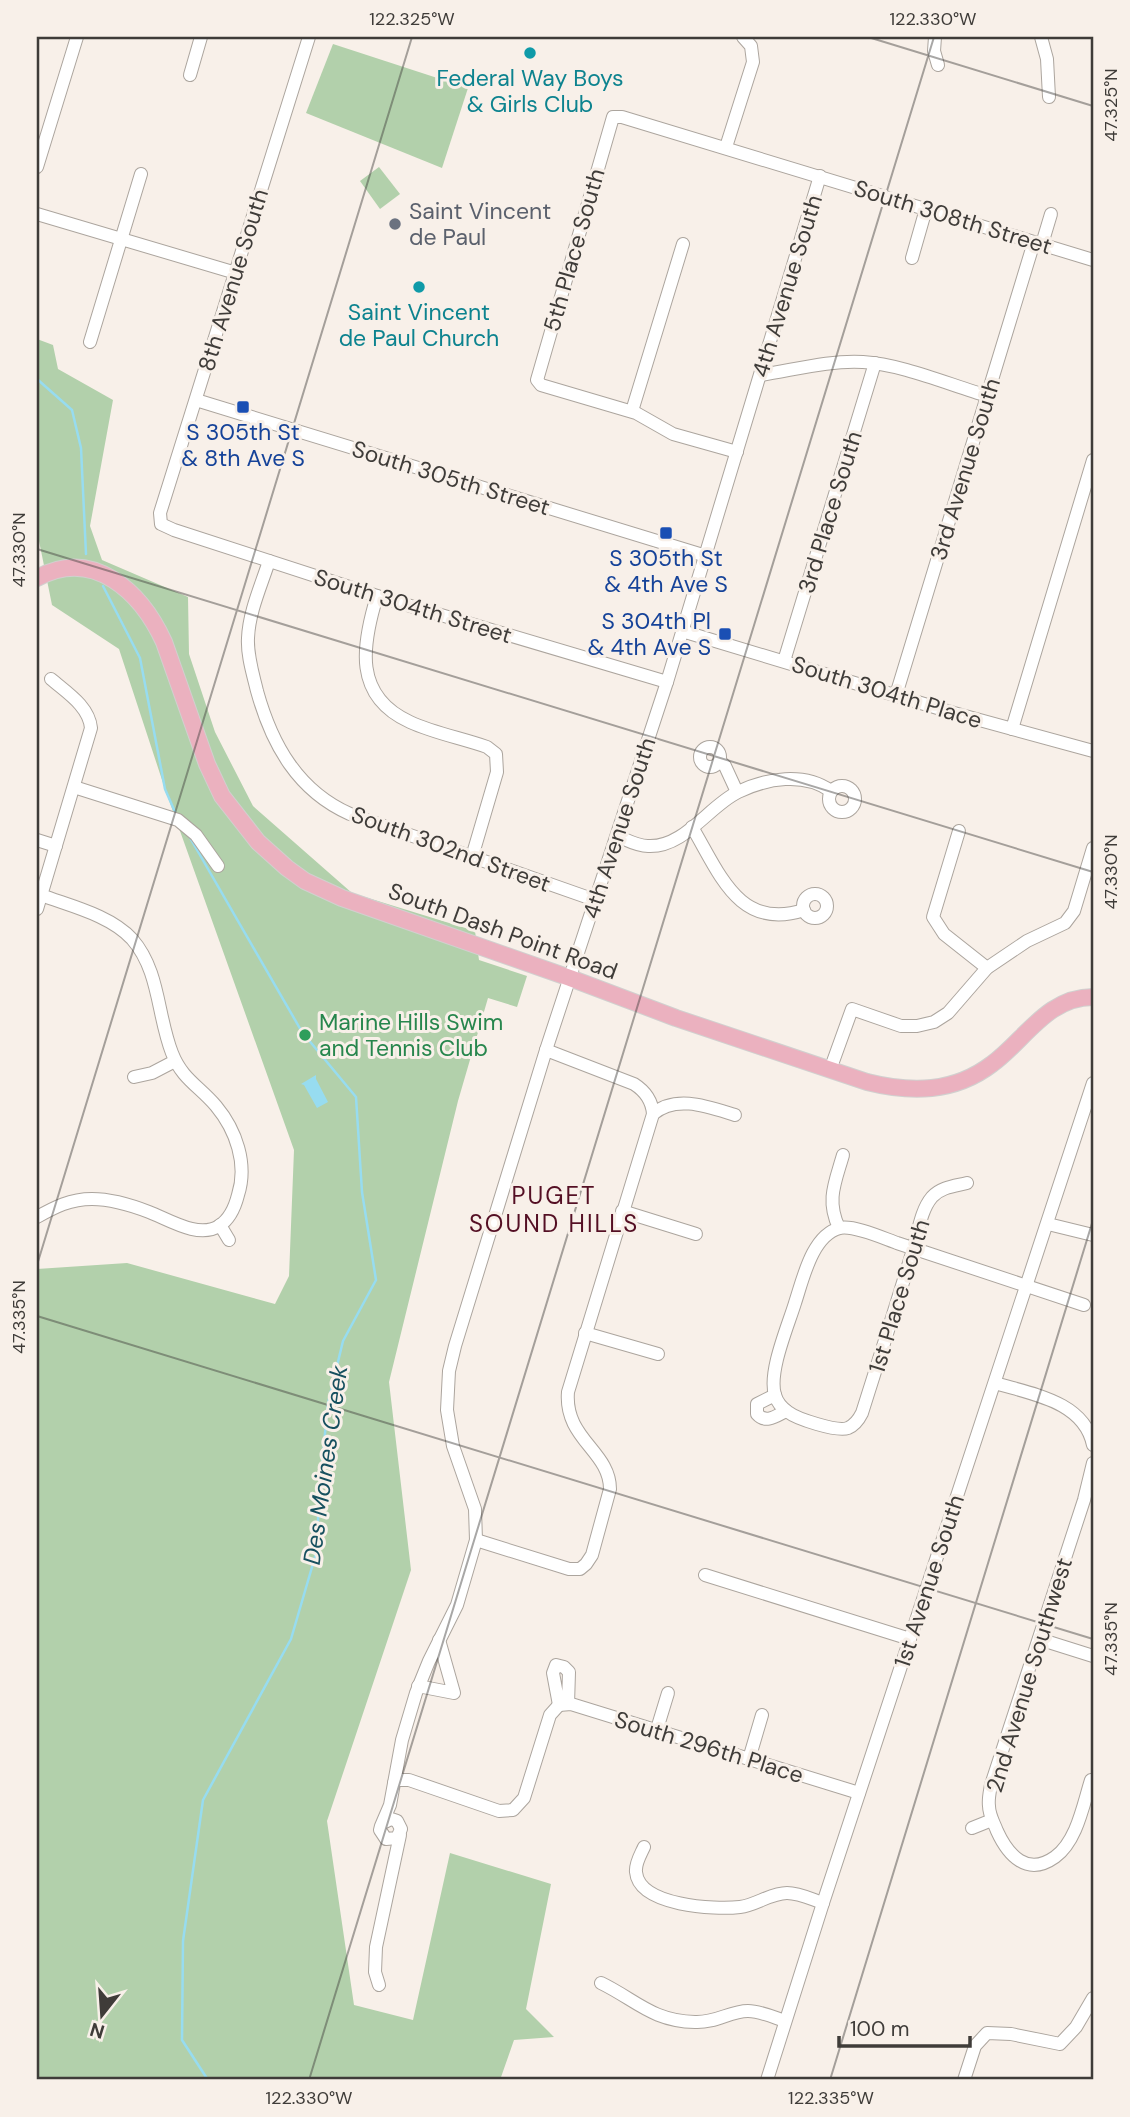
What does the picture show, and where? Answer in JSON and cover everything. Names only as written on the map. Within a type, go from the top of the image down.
[{"type":"main road","name":"South Dash Point Road","points":[[37,578],[63,569],[94,572],[111,577],[138,598],[157,626],[164,642],[207,764],[222,796],[246,829],[286,868],[305,881],[342,898],[676,1018],[892,1088],[918,1090],[959,1083],[992,1064],[1041,1017],[1070,1000],[1093,997]]},
{"type":"street","points":[[37,167],[77,37]]},
{"type":"street","points":[[190,75],[201,37]]},
{"type":"street","name":"8th Avenue South","points":[[161,524],[160,513],[309,37]]},
{"type":"street","points":[[726,147],[751,68],[752,48],[743,37]]},
{"type":"street","points":[[935,37],[934,51],[938,65]]},
{"type":"street","points":[[1041,37],[1047,59],[1049,97]]},
{"type":"street","name":"South 308th Street","points":[[612,118],[619,116],[726,147],[1093,260]]},
{"type":"street","name":"5th Place South","points":[[612,118],[537,373],[538,382],[543,385],[632,411]]},
{"type":"street","points":[[90,342],[141,174]]},
{"type":"street","name":"4th Avenue South","points":[[383,1823],[390,1805],[402,1740],[418,1686],[457,1605],[476,1540],[472,1497],[453,1446],[449,1427],[449,1371],[547,1050],[667,682],[820,176]]},
{"type":"street","points":[[912,258],[926,209]]},
{"type":"street","points":[[37,214],[236,273]]},
{"type":"street","name":"3rd Avenue South","points":[[896,695],[988,396],[1038,243],[1051,214]]},
{"type":"street","points":[[683,244],[632,411],[673,434],[737,452]]},
{"type":"street","points":[[761,375],[841,362],[875,363],[988,396]]},
{"type":"street","name":"3rd Place South","points":[[784,661],[875,363]]},
{"type":"street","name":"South 305th Street","points":[[196,400],[706,556]]},
{"type":"street","points":[[1012,729],[1093,460]]},
{"type":"street","name":"South 304th Street","points":[[161,524],[377,596],[667,682]]},
{"type":"street","name":"South 302nd Street","points":[[269,561],[251,619],[248,640],[250,661],[276,742],[293,771],[311,790],[323,800],[350,814],[595,900]]},
{"type":"street","points":[[377,596],[366,634],[365,660],[372,685],[380,699],[390,710],[411,723],[486,747],[496,754],[498,759],[495,780],[472,857]]},
{"type":"street","name":"South 304th Place","points":[[682,631],[1093,751]]},
{"type":"street","points":[[37,909],[90,735],[91,722],[83,708],[51,679]]},
{"type":"street","points":[[719,761],[725,766],[737,792]]},
{"type":"street","points":[[617,836],[648,846],[670,841],[737,792],[773,780],[812,782],[831,791]]},
{"type":"street","points":[[74,787],[160,813],[183,823],[196,835],[218,866]]},
{"type":"street","points":[[692,827],[730,889],[746,905],[773,916],[804,910]]},
{"type":"street","points":[[959,831],[933,917],[944,934],[987,968]]},
{"type":"street","points":[[37,840],[56,846]]},
{"type":"street","points":[[830,1070],[852,1009],[901,1026],[917,1026],[934,1021],[948,1013],[987,968],[1027,941],[1065,923],[1074,911],[1093,848]]},
{"type":"street","points":[[37,1217],[58,1205],[74,1200],[102,1199],[148,1211],[194,1229],[209,1230],[220,1225],[230,1214],[240,1191],[242,1171],[238,1147],[216,1105],[188,1081],[175,1061],[153,976],[138,947],[123,931],[41,895]]},
{"type":"street","points":[[476,1540],[573,1570],[584,1567],[594,1549],[611,1483],[605,1467],[574,1426],[568,1408],[570,1383],[653,1114],[651,1101],[637,1085],[547,1050]]},
{"type":"street","points":[[134,1077],[152,1073],[175,1061]]},
{"type":"street","name":"1st Avenue South","points":[[768,2080],[823,1903],[1093,1083]]},
{"type":"street","points":[[653,1114],[667,1105],[678,1103],[699,1105],[735,1115]]},
{"type":"street","points":[[839,1228],[833,1214],[832,1200],[843,1154]]},
{"type":"street","name":"1st Place South","points":[[780,1403],[833,1428],[850,1428],[862,1412],[922,1219],[931,1199],[941,1190],[967,1183]]},
{"type":"street","points":[[622,1211],[696,1234]]},
{"type":"street","points":[[1048,1224],[1093,1235]]},
{"type":"street","points":[[220,1225],[229,1240]]},
{"type":"street","points":[[780,1403],[774,1381],[776,1366],[809,1263],[824,1237],[839,1228],[852,1229],[914,1248],[1084,1305]]},
{"type":"street","points":[[585,1333],[658,1354]]},
{"type":"street","points":[[995,1382],[1066,1407],[1086,1425],[1093,1445]]},
{"type":"street","points":[[780,1403],[768,1419],[762,1419],[757,1414],[757,1404],[780,1403]]},
{"type":"street","name":"2nd Avenue Southwest","points":[[1091,1780],[1075,1827],[1063,1850],[1047,1861],[1021,1862],[1011,1856],[992,1820],[989,1808],[993,1777],[1089,1502],[1093,1463]]},
{"type":"street","points":[[705,1575],[910,1639]]},
{"type":"street","points":[[1040,1639],[1093,1656]]},
{"type":"street","points":[[418,1686],[454,1693],[439,1640]]},
{"type":"street","points":[[657,1729],[668,1693]]},
{"type":"street","name":"South 296th Place","points":[[394,1783],[398,1780],[417,1782],[508,1812],[517,1807],[528,1786],[550,1715],[564,1704],[657,1729],[859,1793]]},
{"type":"street","points":[[749,1759],[762,1715]]},
{"type":"street","points":[[379,1985],[374,1972],[376,1947],[401,1829],[390,1805]]},
{"type":"street","points":[[396,1859],[396,1852],[381,1834],[383,1823],[391,1819],[397,1821]]},
{"type":"street","name":"2nd Avenue Southwest","points":[[972,1828],[992,1820]]},
{"type":"street","points":[[386,1839],[393,1840],[400,1835]]},
{"type":"street","points":[[644,1847],[636,1866],[638,1878],[648,1891],[668,1901],[729,1908],[788,1893],[823,1903]]},
{"type":"street","points":[[601,1983],[639,2007],[673,2020],[706,2022],[748,2011],[785,2021]]},
{"type":"street","points":[[964,2080],[975,2046],[987,2033],[1011,2034],[1060,2044],[1076,2027],[1093,1998]]},
{"type":"green space","points":[[333,44],[468,88],[442,168],[306,113]]},
{"type":"green space","points":[[379,167],[400,194],[380,209],[360,181]]},
{"type":"green space","points":[[37,339],[53,345],[58,369],[113,400],[90,526],[102,560],[188,597],[189,654],[215,732],[253,806],[352,893],[475,931],[479,960],[527,976],[517,1007],[488,998],[458,1101],[389,1382],[411,1570],[327,1821],[354,2005],[413,2020],[450,1853],[551,1884],[526,2009],[554,2037],[514,2040],[500,2080],[37,2080],[37,1269],[127,1263],[275,1304],[289,1276],[294,1150],[165,789],[119,649],[52,605],[37,531]]},
{"type":"water","points":[[316,1075],[328,1102],[317,1108],[301,1084]]},
{"type":"waterway","name":"Des Moines Creek","points":[[37,379],[72,410],[81,448],[86,554]]},
{"type":"waterway","name":"Des Moines Creek","points":[[103,586],[140,658],[165,789],[175,812]]},
{"type":"waterway","name":"Des Moines Creek","points":[[189,836],[302,1032],[356,1097],[362,1192],[376,1280],[343,1341],[328,1403],[319,1494],[317,1550],[291,1639],[203,1800],[183,1941],[182,2040],[208,2080]]},
{"type":"place","name":"Federal Way Boys & Girls Club","points":[[530,53]]},
{"type":"place","name":"Saint Vincent de Paul","points":[[395,224]]},
{"type":"place","name":"Saint Vincent de Paul Church","points":[[419,287]]},
{"type":"place","name":"S 305th St & 8th Ave S","points":[[243,407]]},
{"type":"place","name":"S 305th St & 4th Ave S","points":[[666,533]]},
{"type":"place","name":"S 304th Pl & 4th Ave S","points":[[725,634]]},
{"type":"place","name":"Marine Hills Swim and Tennis Club","points":[[305,1035]]},
{"type":"district","name":"PUGET SOUND HILLS","points":[[554,1209]]}]
